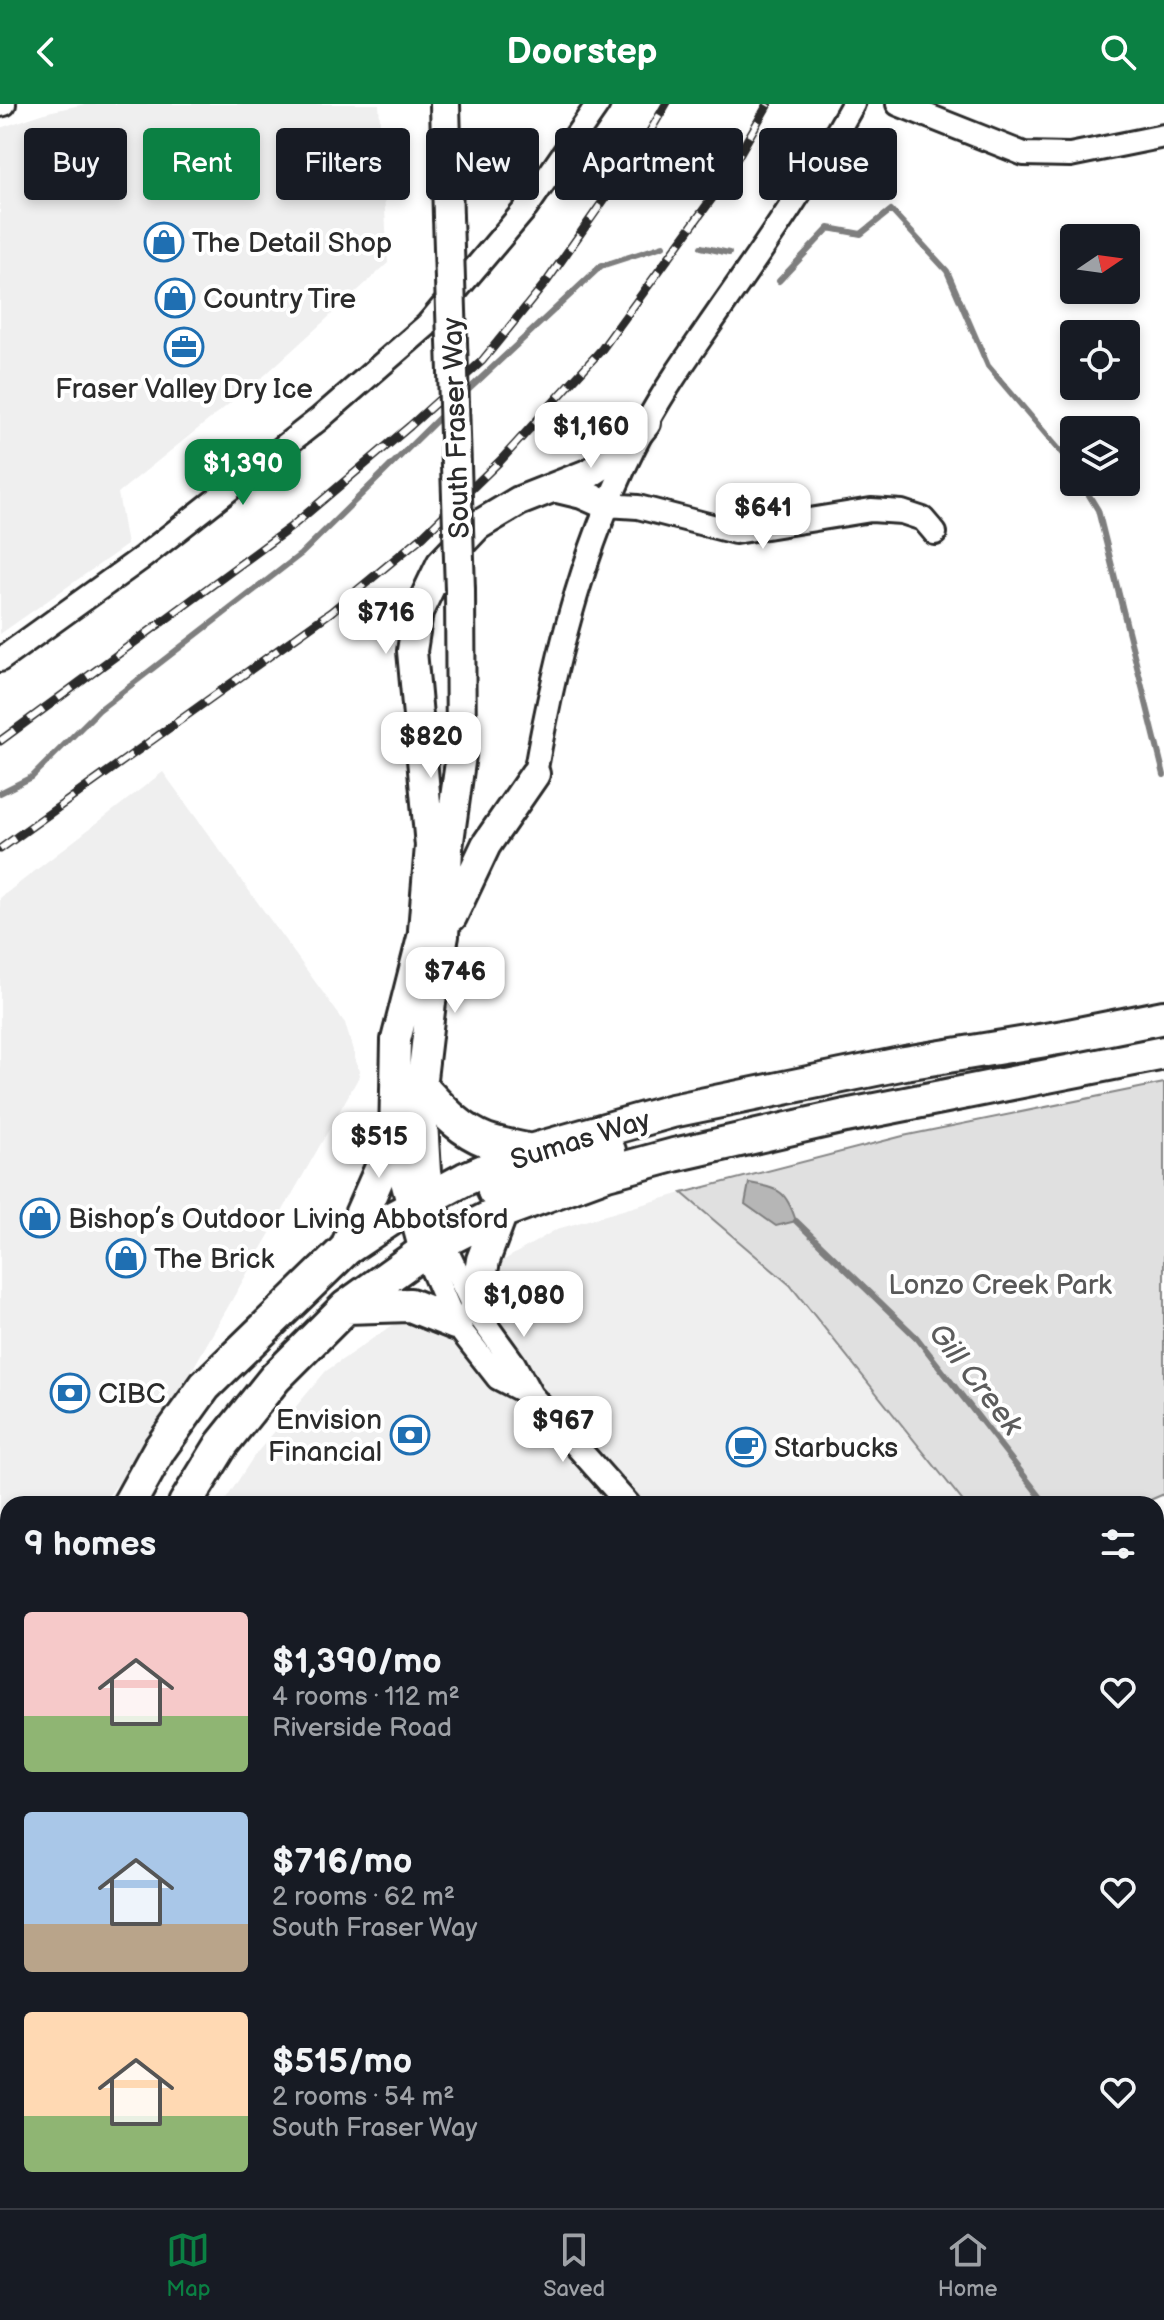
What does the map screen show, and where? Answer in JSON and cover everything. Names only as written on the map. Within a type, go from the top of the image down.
[{"type":"highway","name":"Sumas Way","points":[[190,1496],[222,1444],[275,1378],[429,1224],[465,1179],[530,1151],[672,1111],[905,1063],[1164,1015]]},
{"type":"highway","name":"Sumas Way","points":[[133,1496],[159,1450],[205,1386],[346,1249],[429,1224],[501,1212],[607,1173],[674,1155],[845,1116],[1164,1053]]},
{"type":"highway","points":[[429,1224],[485,1195],[560,1166],[787,1102],[905,1063]]},
{"type":"highway","points":[[421,1087],[467,1131],[486,1140],[530,1151]]},
{"type":"highway","points":[[346,1249],[394,1140]]},
{"type":"highway","points":[[346,1307],[410,1305],[465,1317],[501,1212]]},
{"type":"main road","name":"South Fraser Way","points":[[429,1224],[394,1140],[396,1040],[433,933],[461,755],[460,590],[445,104]]},
{"type":"main road","points":[[433,933],[430,846],[412,651],[418,612],[441,564],[477,526],[519,501],[590,473],[622,452],[646,423]]},
{"type":"main road","points":[[557,488],[607,505]]},
{"type":"main road","points":[[433,933],[462,892],[486,845],[535,774]]},
{"type":"main road","name":"South Fraser Way","points":[[429,1224],[421,1087],[432,994],[433,933]]},
{"type":"street","points":[[0,660],[143,557],[307,429],[427,325],[526,208],[598,104]]},
{"type":"street","points":[[535,774],[574,602],[607,505],[646,423],[828,150],[853,104]]},
{"type":"street","points":[[898,104],[1024,154],[1070,155],[1164,136]]},
{"type":"street","points":[[607,505],[638,507],[735,532],[871,510],[902,512],[923,519],[935,533]]},
{"type":"street","name":"South Fraser Way","points":[[429,1224],[465,1317],[514,1364],[531,1395],[621,1496]]},
{"type":"shaded area","points":[[85,104],[379,104],[380,128],[276,128],[276,200],[384,200],[388,263],[265,375],[118,493],[127,545],[0,634],[0,128]]},
{"type":"shaded area","points":[[163,772],[345,1023],[360,1075],[167,1414],[108,1496],[0,1496],[0,898]]},
{"type":"shaded area","points":[[749,1183],[775,1189],[785,1197],[796,1221],[776,1226],[745,1204]]},
{"type":"shaded area","points":[[682,1193],[790,1285],[959,1496],[228,1496],[254,1456],[326,1371],[385,1330],[557,1229]]},
{"type":"green space","name":"Lonzo Creek Park","points":[[1164,1083],[1164,1494],[959,1496],[790,1285],[682,1193],[903,1136]]},
{"type":"waterway","points":[[779,281],[829,228],[861,234],[891,210],[947,271],[988,366],[1060,451]]},
{"type":"waterway","points":[[464,394],[601,266],[663,246]]},
{"type":"waterway","points":[[701,247],[729,253]]},
{"type":"waterway","points":[[0,793],[32,777],[99,710],[301,554],[444,413]]},
{"type":"waterway","points":[[1090,496],[1098,510],[1164,775]]},
{"type":"waterway","name":"Gill Creek","points":[[796,1221],[917,1338],[1040,1496]]},
{"type":"railway","points":[[0,741],[291,527],[482,361],[547,281],[641,147],[666,104]]},
{"type":"railway","points":[[0,849],[331,612],[423,536],[501,460],[602,349],[721,186],[768,104]]},
{"type":"place","name":"The Detail Shop","points":[[164,242]]},
{"type":"place","name":"Country Tire","points":[[175,298]]},
{"type":"place","name":"Fraser Valley Dry Ice","points":[[184,347]]},
{"type":"place","name":"Bishop’s Outdoor Living Abbotsford","points":[[40,1218]]},
{"type":"place","name":"The Brick","points":[[126,1258]]},
{"type":"place","name":"CIBC","points":[[70,1393]]},
{"type":"place","name":"Envision Financial","points":[[410,1435]]},
{"type":"place","name":"Starbucks","points":[[746,1447]]}]
